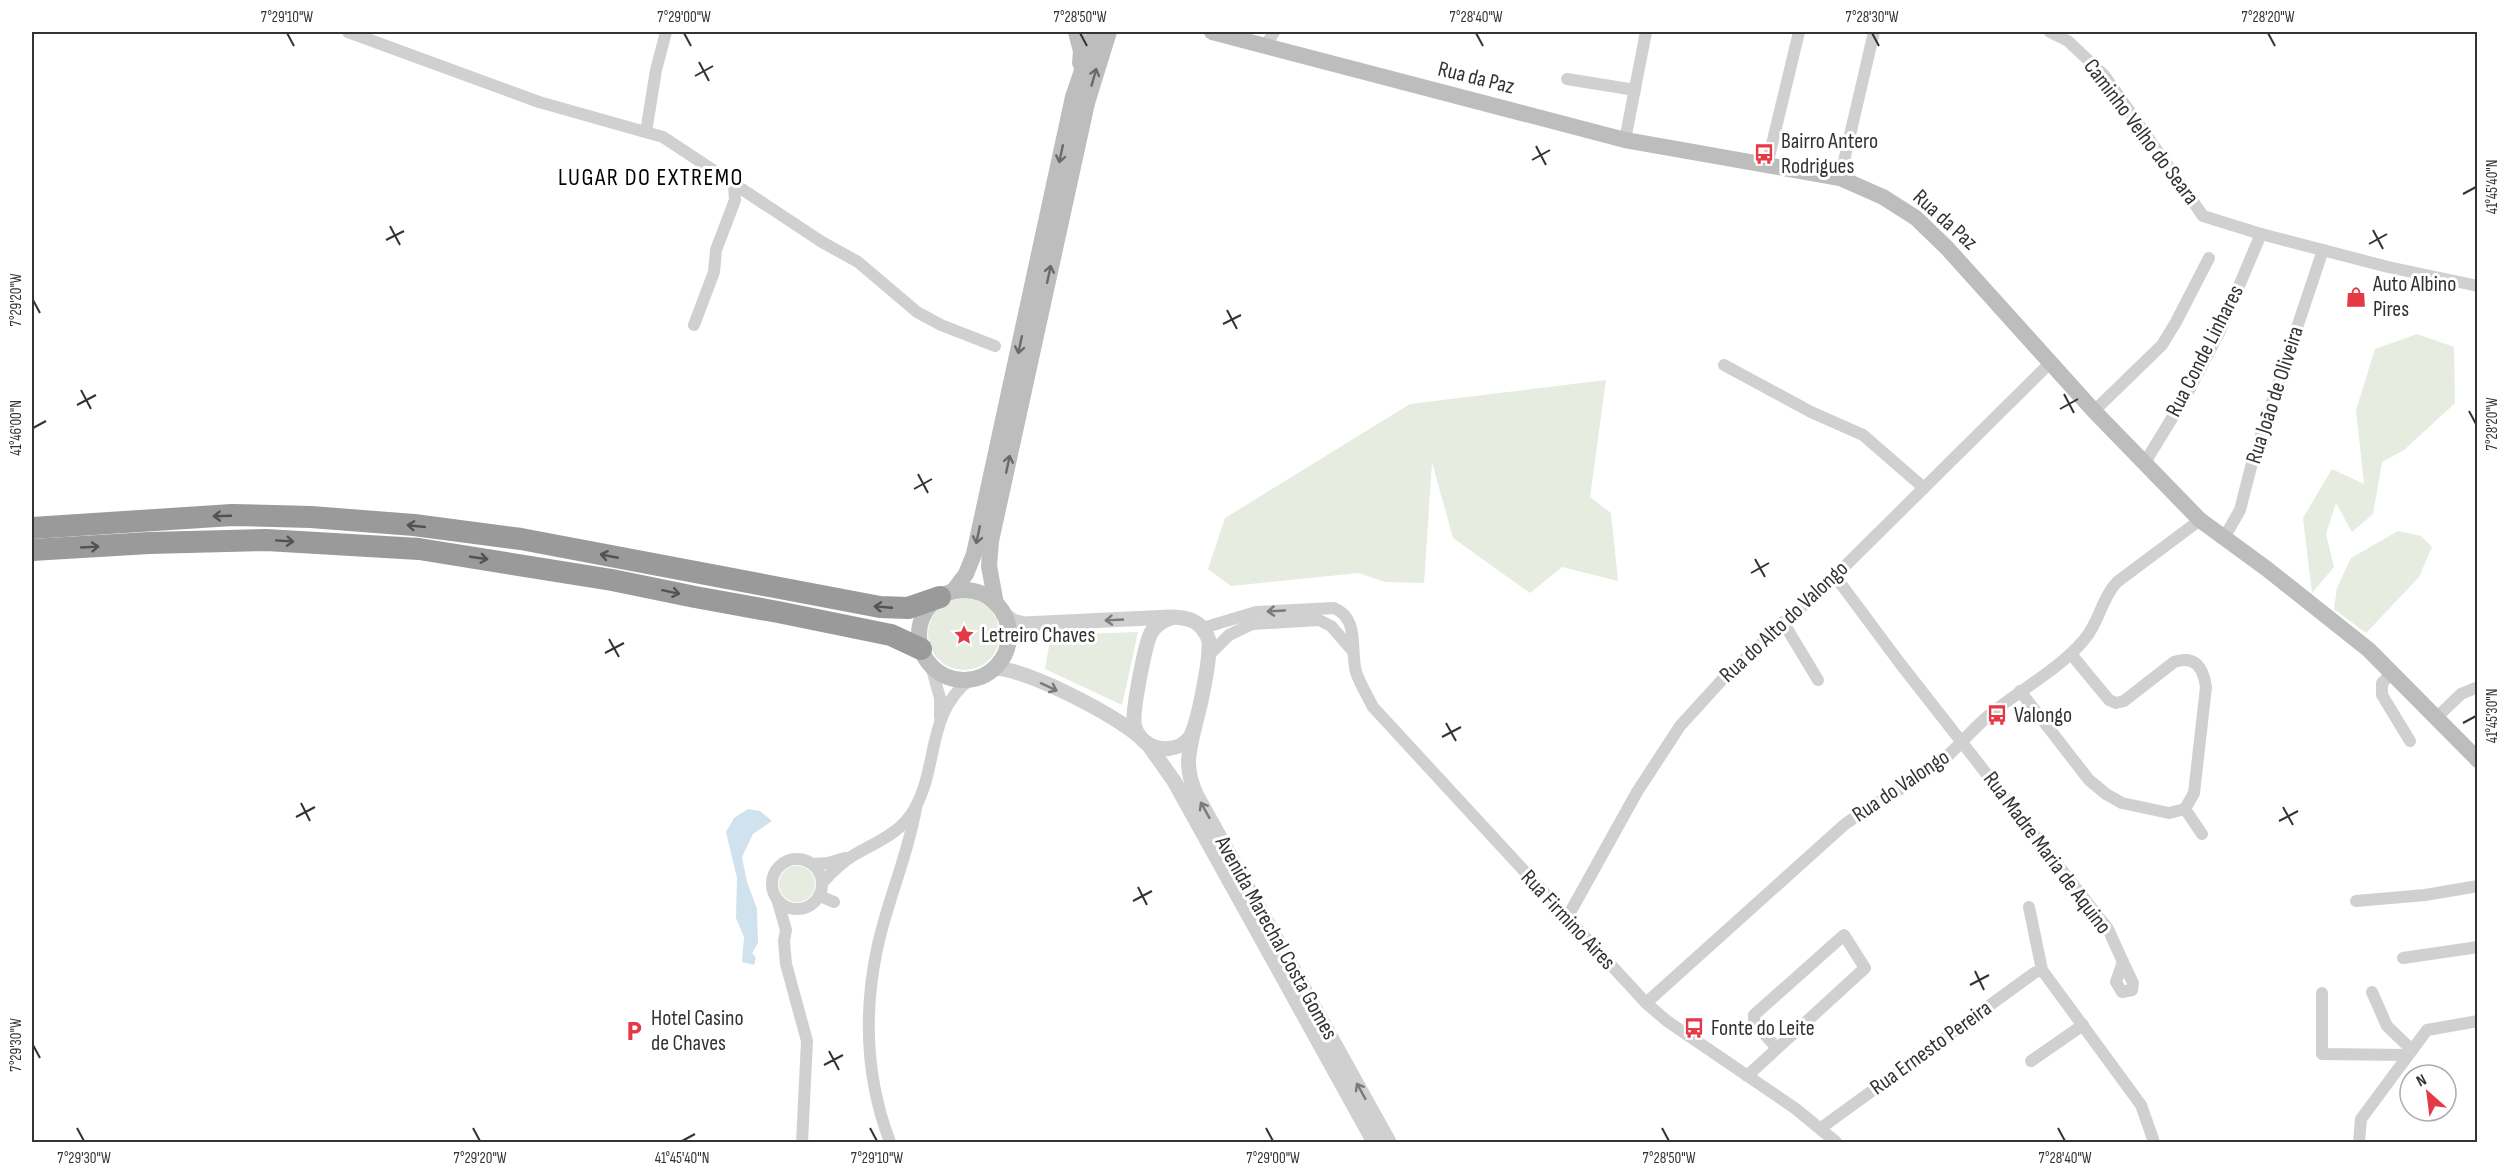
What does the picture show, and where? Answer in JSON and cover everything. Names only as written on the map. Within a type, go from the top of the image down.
[{"type":"highway","points":[[36,530],[179,517],[232,515],[311,517],[414,525],[521,539],[880,607],[908,608],[946,594]]},
{"type":"highway","points":[[32,550],[149,543],[266,540],[419,549],[612,580],[891,635],[926,658]]},
{"type":"main road","points":[[1077,32],[1081,51],[1079,80]]},
{"type":"main road","points":[[1095,32],[1079,80],[974,554],[966,573],[923,616],[919,632],[926,658],[947,677],[971,679],[983,676],[994,668],[1006,650],[1008,625],[1000,609],[989,566],[991,541],[1087,104],[1109,32]]},
{"type":"main road","name":"Rua da Paz","points":[[1212,32],[1270,38],[1625,140],[1840,178],[1882,196],[1916,218],[1947,248],[2094,411],[2200,520],[2340,625],[2392,673],[2478,760]]},
{"type":"main road","points":[[946,594],[971,591],[984,595],[1000,609]]},
{"type":"street","points":[[348,32],[539,102],[663,137],[822,242],[858,262],[917,312],[941,325],[995,346]]},
{"type":"street","points":[[646,132],[656,70],[666,32]]},
{"type":"street","points":[[1625,140],[1646,32]]},
{"type":"street","points":[[1767,165],[1799,32]]},
{"type":"street","points":[[1840,178],[1874,32]]},
{"type":"street","name":"Caminho Velho do Seara","points":[[2050,32],[2068,41],[2104,75],[2203,216],[2323,250],[2478,286]]},
{"type":"street","points":[[1567,79],[1635,90]]},
{"type":"street","points":[[694,325],[714,272],[716,250],[735,200],[734,183]]},
{"type":"street","name":"Rua Conde Linhares","points":[[2144,464],[2188,392],[2219,333],[2261,234]]},
{"type":"street","name":"Rua João de Oliveira","points":[[2224,538],[2240,510],[2253,459],[2323,250]]},
{"type":"street","points":[[2094,411],[2162,345],[2209,258]]},
{"type":"street","name":"Rua do Alto do Valongo","points":[[1567,918],[1637,792],[1680,726],[1721,681],[1835,576],[2050,363]]},
{"type":"street","points":[[1724,365],[1811,412],[1863,435],[1924,488]]},
{"type":"street","name":"Rua do Valongo","points":[[1646,1003],[1844,825],[1876,802],[1933,768],[1990,714],[2071,654],[2085,640],[2108,591],[2200,520]]},
{"type":"street","name":"Rua Madre Maria de Aquino","points":[[1835,576],[1899,662],[2108,929],[2123,962]]},
{"type":"street","name":"Rua Firmino Aires","points":[[1203,628],[1256,612],[1334,608],[1341,611],[1352,626],[1352,650],[1359,680],[1373,707],[1646,1003],[1667,1021],[1821,1128],[1836,1143]]},
{"type":"street","points":[[1000,609],[1012,621],[1024,624],[1188,618],[1203,628],[1210,645],[1208,656]]},
{"type":"street","points":[[1143,740],[1133,719],[1149,636],[1162,621],[1173,617]]},
{"type":"street","points":[[1208,656],[1221,642],[1241,628],[1260,623],[1307,621],[1326,622],[1338,632],[1352,650]]},
{"type":"street","points":[[1784,622],[1818,680]]},
{"type":"street","points":[[2020,691],[2089,780],[2106,794],[2122,803],[2169,813],[2185,809],[2194,793],[2206,687],[2200,668],[2193,661],[2184,659],[2174,662],[2124,701],[2116,703],[2109,700],[2071,654]]},
{"type":"street","name":"Avenida Marechal Costa Gomes","points":[[1208,656],[1187,756],[1188,770],[1197,796],[1389,1143]]},
{"type":"street","points":[[926,658],[940,698],[940,721]]},
{"type":"street","points":[[994,668],[1018,672],[1059,691],[1121,722],[1143,740],[1167,749],[1177,746],[1190,736],[1195,726]]},
{"type":"street","points":[[2392,673],[2382,683],[2382,695],[2410,741]]},
{"type":"street","points":[[890,1143],[873,1085],[867,1045],[870,997],[877,949],[911,834],[940,721],[950,698],[971,679]]},
{"type":"street","points":[[2436,718],[2461,694],[2478,687]]},
{"type":"street","name":"Avenida Marechal Costa Gomes","points":[[1143,740],[1174,782],[1374,1143]]},
{"type":"street","points":[[802,1143],[807,1041],[786,964],[786,930],[772,885],[776,870],[787,861],[796,859],[812,864],[828,863],[852,856],[888,837],[903,825],[916,808]]},
{"type":"street","points":[[2185,809],[2202,834]]},
{"type":"street","points":[[823,882],[852,856]]},
{"type":"street","points":[[786,930],[795,918],[820,896],[823,882],[812,864]]},
{"type":"street","points":[[2356,901],[2425,895],[2478,886]]},
{"type":"street","points":[[820,896],[834,902]]},
{"type":"street","points":[[778,902],[792,909],[807,908]]},
{"type":"street","points":[[2028,907],[2042,970],[2141,1105],[2151,1142]]},
{"type":"street","points":[[1747,1076],[1865,968],[1844,935],[1754,1015],[1754,1023],[1777,1048]]},
{"type":"street","points":[[2403,958],[2478,947]]},
{"type":"street","name":"Rua Ernesto Pereira","points":[[1821,1128],[2042,970]]},
{"type":"street","points":[[2372,992],[2386,1026],[2410,1053]]},
{"type":"street","points":[[2322,993],[2322,1054],[2410,1053]]},
{"type":"street","points":[[2359,1143],[2361,1119],[2427,1030],[2478,1021]]},
{"type":"street","points":[[2031,1061],[2083,1025]]},
{"type":"shaded area","points":[[2417,334],[2454,347],[2455,403],[2404,450],[2382,462],[2373,514],[2352,532],[2336,503],[2326,534],[2334,567],[2312,593],[2303,518],[2332,469],[2364,484],[2356,410],[2375,349]]},
{"type":"shaded area","points":[[1606,380],[1590,497],[1611,513],[1618,581],[1562,567],[1530,593],[1453,538],[1432,462],[1424,583],[1385,582],[1359,573],[1231,586],[1208,569],[1225,518],[1410,404]]},
{"type":"shaded area","points":[[2398,531],[2421,536],[2432,547],[2419,577],[2366,633],[2334,609],[2337,588],[2351,558]]},
{"type":"shaded area","points":[[964,598],[984,604],[994,614],[1000,634],[994,654],[984,664],[964,670],[944,664],[934,654],[928,634],[934,614],[944,604]]},
{"type":"shaded area","points":[[1138,632],[1122,705],[1045,669],[1051,635]]},
{"type":"shaded area","points":[[797,866],[810,871],[815,884],[810,897],[797,902],[784,897],[779,884],[784,871]]},
{"type":"water","points":[[748,809],[760,811],[772,821],[753,834],[742,857],[747,882],[757,909],[758,943],[752,953],[756,958],[754,965],[742,962],[744,937],[736,918],[737,878],[726,832],[734,818]]},
{"type":"place","name":"Bairro Antero Rodrigues","points":[[1764,154]]},
{"type":"place","name":"Auto Albino Pires","points":[[2356,297]]},
{"type":"place","name":"Letreiro Chaves","points":[[964,635]]},
{"type":"place","name":"Valongo","points":[[1997,715]]},
{"type":"place","name":"Fonte do Leite","points":[[1694,1028]]},
{"type":"place","name":"Hotel Casino de Chaves","points":[[634,1031]]},
{"type":"district","name":"LUGAR DO EXTREMO","points":[[651,177]]}]
